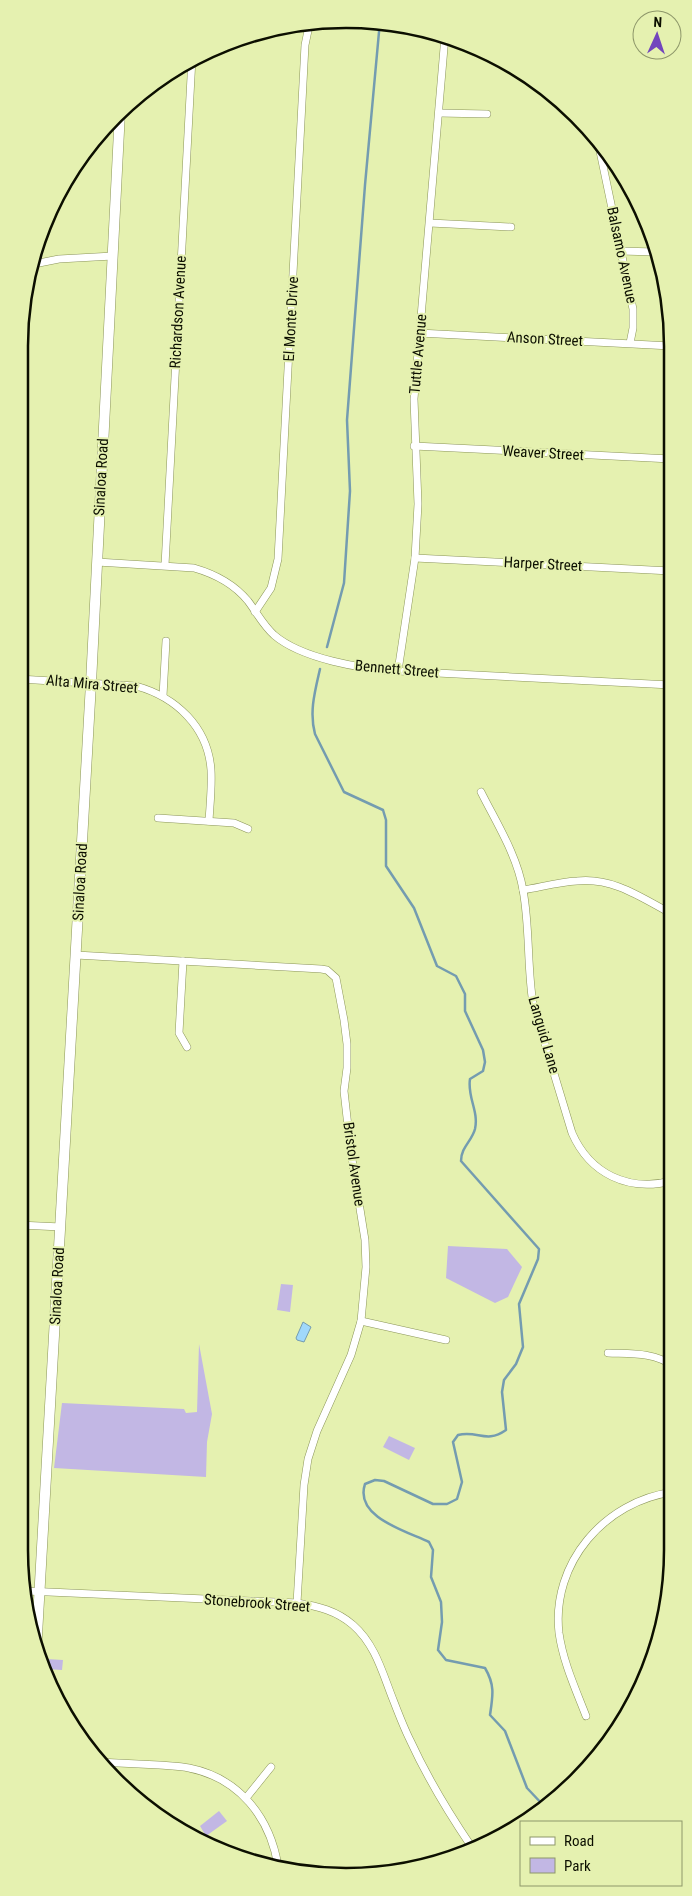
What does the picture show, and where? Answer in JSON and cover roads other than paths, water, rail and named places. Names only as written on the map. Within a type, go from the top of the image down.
[{"type":"street","name":"El Monte Drive","points":[[255,612],[271,588],[278,559],[305,45],[308,30]]},
{"type":"street","name":"Tuttle Avenue","points":[[398,671],[414,558],[418,504],[414,446],[414,399],[444,43]]},
{"type":"street","name":"Richardson Avenue","points":[[165,565],[191,68]]},
{"type":"street","points":[[439,113],[487,114]]},
{"type":"street","name":"Sinaloa Road","points":[[37,1628],[91,683],[119,123]]},
{"type":"street","name":"Balsamo Avenue","points":[[601,154],[633,309],[633,328],[630,344]]},
{"type":"street","points":[[430,223],[511,227]]},
{"type":"street","points":[[621,251],[650,252]]},
{"type":"street","points":[[38,263],[59,259],[113,256]]},
{"type":"street","name":"Anson Street","points":[[419,332],[664,346]]},
{"type":"street","name":"Weaver Street","points":[[414,446],[664,460]]},
{"type":"street","name":"Harper Street","points":[[414,558],[664,571]]},
{"type":"street","name":"Bennett Street","points":[[97,562],[194,568],[217,576],[238,591],[274,635],[300,651],[356,666],[398,671],[664,685]]},
{"type":"street","points":[[164,696],[166,641]]},
{"type":"street","name":"Alta Mira Street","points":[[28,680],[136,686],[164,696],[176,704],[198,728],[205,744],[211,771],[209,821]]},
{"type":"street","name":"Languid Lane","points":[[481,792],[511,851],[523,890],[533,1004],[572,1133],[578,1147],[600,1170],[618,1179],[640,1184],[664,1183]]},
{"type":"street","points":[[158,818],[234,823],[248,829]]},
{"type":"street","points":[[523,890],[578,880],[595,880],[611,883],[628,890],[664,910]]},
{"type":"street","name":"Bristol Avenue","points":[[76,955],[321,969],[327,970],[336,978],[347,1044],[347,1068],[344,1091],[365,1240],[365,1294],[361,1321],[351,1355],[317,1431],[308,1458],[304,1485],[297,1603]]},
{"type":"street","points":[[183,961],[179,1033],[187,1048]]},
{"type":"street","points":[[28,1225],[61,1227]]},
{"type":"street","points":[[361,1321],[446,1340]]},
{"type":"street","points":[[608,1353],[645,1355],[664,1361]]},
{"type":"street","points":[[586,1716],[565,1659],[559,1634],[560,1600],[569,1569],[589,1537],[614,1514],[646,1498],[664,1494]]},
{"type":"street","name":"Stonebrook Street","points":[[30,1591],[297,1603],[318,1606],[337,1614],[353,1625],[367,1640],[425,1770],[469,1843]]},
{"type":"street","points":[[109,1763],[187,1767],[203,1771],[232,1786],[246,1798],[259,1814],[270,1834],[277,1861]]},
{"type":"street","points":[[246,1798],[271,1767]]},
{"type":"water","points":[[303,1322],[311,1327],[304,1342],[296,1338]]},
{"type":"waterway","points":[[327,647],[344,583],[350,491],[347,420],[379,29]]},
{"type":"waterway","points":[[320,669],[313,710],[315,734],[344,792],[383,810],[386,820],[386,866],[414,908],[437,966],[456,976],[465,994],[465,1011],[483,1050],[485,1062],[483,1071],[470,1079],[470,1092],[476,1122],[475,1129],[461,1156],[461,1161],[539,1249],[538,1259],[519,1304],[523,1347],[516,1364],[504,1380],[502,1392],[506,1430],[493,1436],[458,1435],[453,1442],[462,1482],[457,1499],[447,1504],[433,1504],[384,1481],[375,1480],[365,1484],[364,1496],[367,1505],[374,1514],[396,1528],[429,1542],[433,1550],[431,1577],[441,1602],[442,1622],[438,1650],[446,1660],[485,1668],[492,1690],[490,1715],[505,1731],[527,1788],[541,1802]]}]
